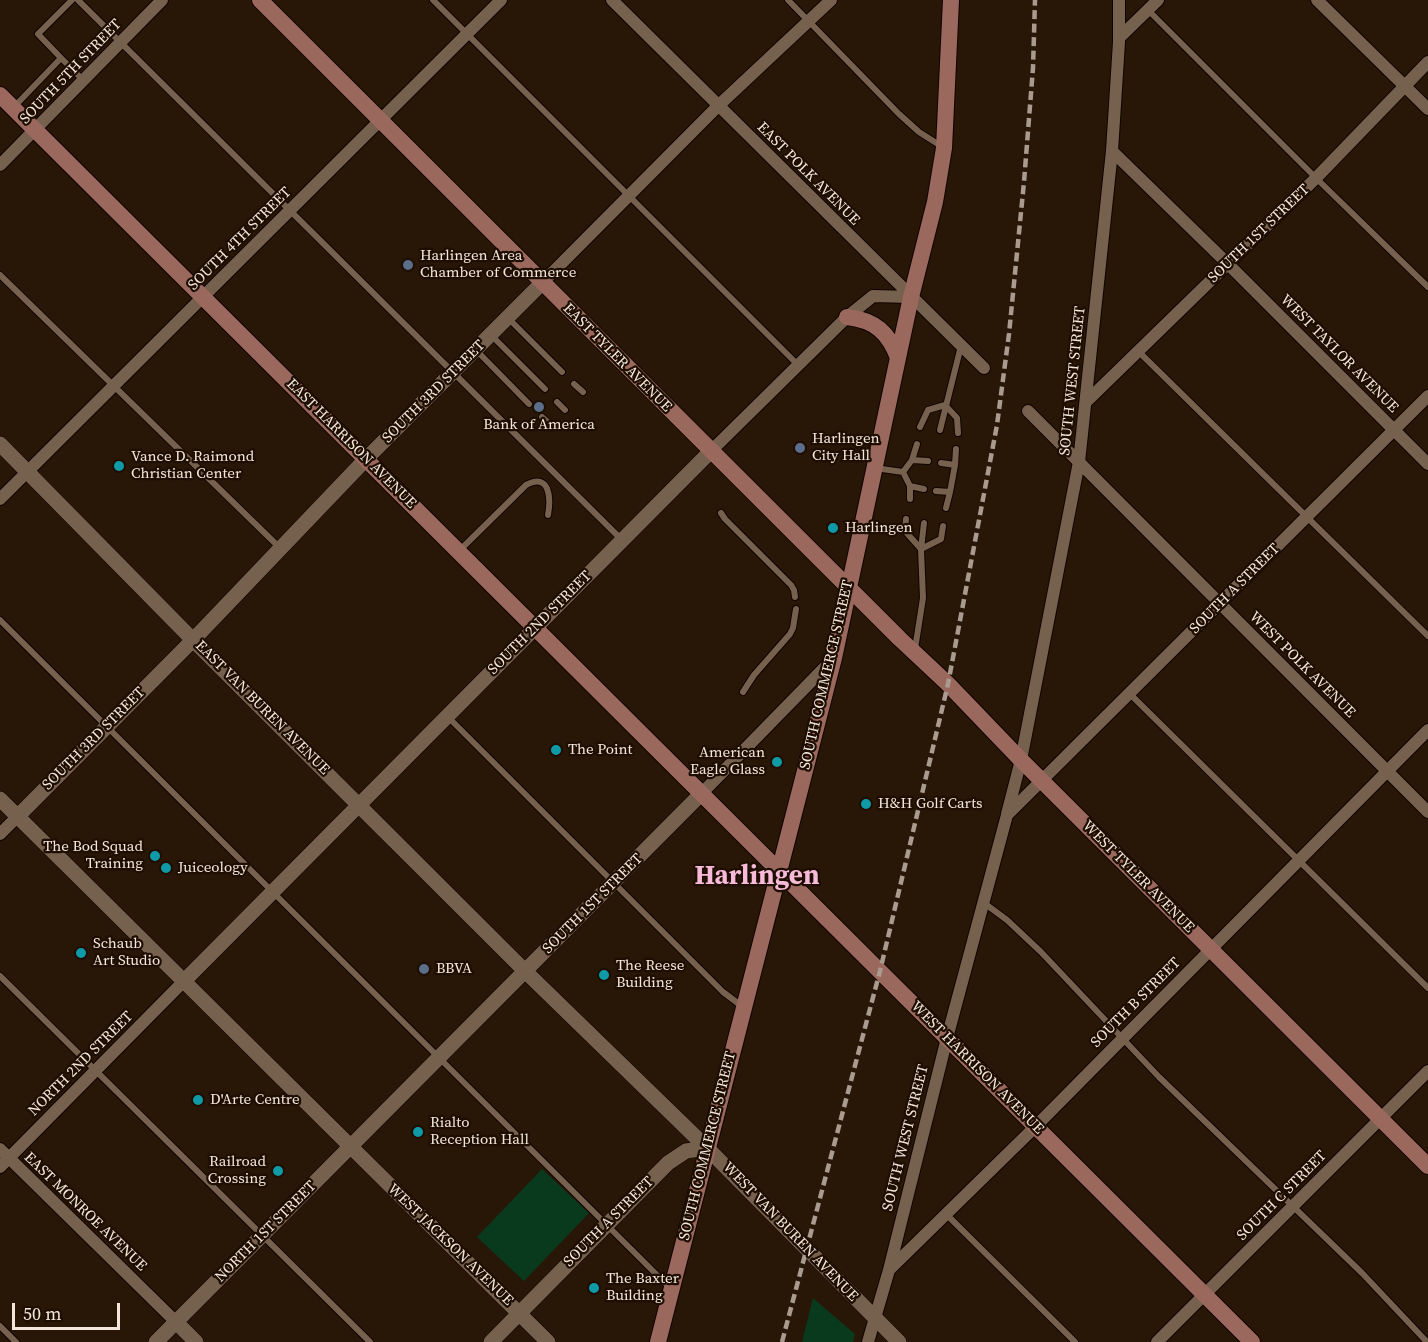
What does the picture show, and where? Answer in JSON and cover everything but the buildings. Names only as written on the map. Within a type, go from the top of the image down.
[{"type":"main road","name":"EAST TYLER AVENUE","points":[[260,0],[849,588]]},
{"type":"main road","name":"SOUTH COMMERCE STREET","points":[[658,1342],[834,658],[911,297],[935,202],[945,148],[951,0]]},
{"type":"main road","name":"EAST HARRISON AVENUE","points":[[0,95],[702,793]]},
{"type":"main road","points":[[847,317],[862,319],[880,329],[892,342],[899,359]]},
{"type":"main road","name":"WEST TYLER AVENUE","points":[[849,588],[948,684],[1021,760],[1428,1166]]},
{"type":"main road","name":"WEST HARRISON AVENUE","points":[[702,793],[1252,1342]]},
{"type":"street","name":"SOUTH 5TH STREET","points":[[0,165],[162,0]]},
{"type":"street","name":"SOUTH 4TH STREET","points":[[0,499],[501,0]]},
{"type":"street","name":"EAST POLK AVENUE","points":[[612,0],[984,368]]},
{"type":"street","name":"SOUTH 3RD STREET","points":[[18,816],[193,640],[279,547],[718,105],[810,22],[831,0]]},
{"type":"street","name":"SOUTH WEST STREET","points":[[868,1342],[889,1270],[947,1038],[1021,760],[1079,462],[1112,151],[1119,0]]},
{"type":"street","points":[[1119,38],[1158,0]]},
{"type":"street","points":[[1317,0],[1428,109]]},
{"type":"street","name":"SOUTH 1ST STREET","points":[[1086,402],[1316,178],[1428,62]]},
{"type":"street","name":"WEST TAYLOR AVENUE","points":[[1112,151],[1428,464]]},
{"type":"street","name":"SOUTH 2ND STREET","points":[[184,981],[447,715],[847,317],[873,296],[911,297]]},
{"type":"street","name":"SOUTH A STREET","points":[[1042,781],[1428,396]]},
{"type":"street","name":"WEST POLK AVENUE","points":[[1028,411],[1428,812]]},
{"type":"street","name":"EAST VAN BUREN AVENUE","points":[[0,444],[526,972]]},
{"type":"street","name":"SOUTH 1ST STREET","points":[[350,1148],[834,658]]},
{"type":"street","name":"SOUTH B STREET","points":[[889,1270],[1428,730]]},
{"type":"street","points":[[1007,815],[1042,781]]},
{"type":"street","name":"WEST JACKSON AVENUE","points":[[0,799],[548,1342]]},
{"type":"street","points":[[0,834],[18,816]]},
{"type":"street","name":"WEST VAN BUREN AVENUE","points":[[526,972],[707,1148],[899,1342]]},
{"type":"street","name":"NORTH 2ND STREET","points":[[3,1158],[96,1070],[184,981]]},
{"type":"street","name":"SOUTH C STREET","points":[[1157,1342],[1428,1071]]},
{"type":"street","name":"NORTH 1ST STREET","points":[[156,1342],[350,1148]]},
{"type":"street","name":"SOUTH A STREET","points":[[491,1342],[668,1163],[686,1151],[707,1148]]},
{"type":"street","name":"EAST MONROE AVENUE","points":[[3,1158],[176,1322]]},
{"type":"street","points":[[176,1322],[195,1342]]},
{"type":"lane","points":[[72,0],[38,34],[84,81]]},
{"type":"lane","points":[[78,0],[622,540]]},
{"type":"lane","points":[[433,0],[799,365]]},
{"type":"lane","points":[[788,0],[819,34],[919,132],[945,148]]},
{"type":"lane","points":[[1148,10],[1428,287]]},
{"type":"lane","points":[[13,108],[61,58]]},
{"type":"lane","points":[[0,275],[279,547]]},
{"type":"lane","points":[[508,317],[562,372]]},
{"type":"lane","points":[[491,334],[545,389]]},
{"type":"lane","points":[[940,430],[961,345]]},
{"type":"lane","points":[[475,350],[529,404]]},
{"type":"lane","points":[[1138,351],[1428,636]]},
{"type":"lane","points":[[574,384],[583,392]]},
{"type":"lane","points":[[557,402],[566,410]]},
{"type":"lane","points":[[920,427],[928,410],[945,405]]},
{"type":"lane","points":[[945,405],[957,418],[958,434]]},
{"type":"lane","points":[[542,417],[551,426]]},
{"type":"lane","points":[[903,472],[912,460],[917,444]]},
{"type":"lane","points":[[946,508],[956,449]]},
{"type":"lane","points":[[912,460],[928,462]]},
{"type":"lane","points":[[941,463],[955,465]]},
{"type":"lane","points":[[875,467],[903,472]]},
{"type":"lane","points":[[903,472],[910,486],[910,499]]},
{"type":"lane","points":[[459,552],[526,485],[533,482],[541,483],[549,493],[551,500],[548,514]]},
{"type":"lane","points":[[910,486],[924,489]]},
{"type":"lane","points":[[936,491],[950,492]]},
{"type":"lane","points":[[722,513],[725,519],[791,585],[795,597]]},
{"type":"lane","points":[[906,519],[905,531],[921,549]]},
{"type":"lane","points":[[914,652],[923,598],[921,549],[924,523]]},
{"type":"lane","points":[[921,549],[941,539],[943,526]]},
{"type":"lane","points":[[743,692],[793,628],[796,609]]},
{"type":"lane","points":[[0,620],[672,1290]]},
{"type":"lane","points":[[1130,694],[1428,988]]},
{"type":"lane","points":[[447,715],[723,992],[744,1008]]},
{"type":"lane","points":[[983,903],[1007,920],[1041,951],[1122,1038],[1292,1207],[1362,1273],[1427,1342]]},
{"type":"lane","points":[[0,976],[370,1342]]},
{"type":"lane","points":[[946,1214],[1075,1342]]},
{"type":"lane","points":[[0,1326],[16,1342]]},
{"type":"green space","points":[[542,1169],[589,1213],[524,1281],[477,1237]]},
{"type":"green space","points":[[813,1298],[855,1334],[853,1342],[802,1342]]},
{"type":"railway","points":[[782,1342],[880,971],[948,684],[997,425],[1009,334],[1024,182],[1033,68],[1035,0]]},
{"type":"place","name":"Harlingen Area Chamber of Commerce","points":[[408,265]]},
{"type":"place","name":"Bank of America","points":[[539,407]]},
{"type":"place","name":"Harlingen City Hall","points":[[800,448]]},
{"type":"place","name":"Vance D. Raimond Christian Center","points":[[119,466]]},
{"type":"place","name":"Harlingen","points":[[833,528]]},
{"type":"place","name":"The Point","points":[[556,750]]},
{"type":"place","name":"American Eagle Glass","points":[[777,762]]},
{"type":"place","name":"H&H Golf Carts","points":[[866,804]]},
{"type":"place","name":"The Bod Squad Training","points":[[155,856]]},
{"type":"place","name":"Juiceology","points":[[166,868]]},
{"type":"place","name":"Schaub Art Studio","points":[[81,953]]},
{"type":"place","name":"BBVA","points":[[424,969]]},
{"type":"place","name":"The Reese Building","points":[[604,975]]},
{"type":"place","name":"D'Arte Centre","points":[[198,1100]]},
{"type":"place","name":"Rialto Reception Hall","points":[[418,1132]]},
{"type":"place","name":"Railroad Crossing","points":[[278,1171]]},
{"type":"place","name":"The Baxter Building","points":[[594,1288]]},
{"type":"district","name":"Harlingen","points":[[757,877]]}]
